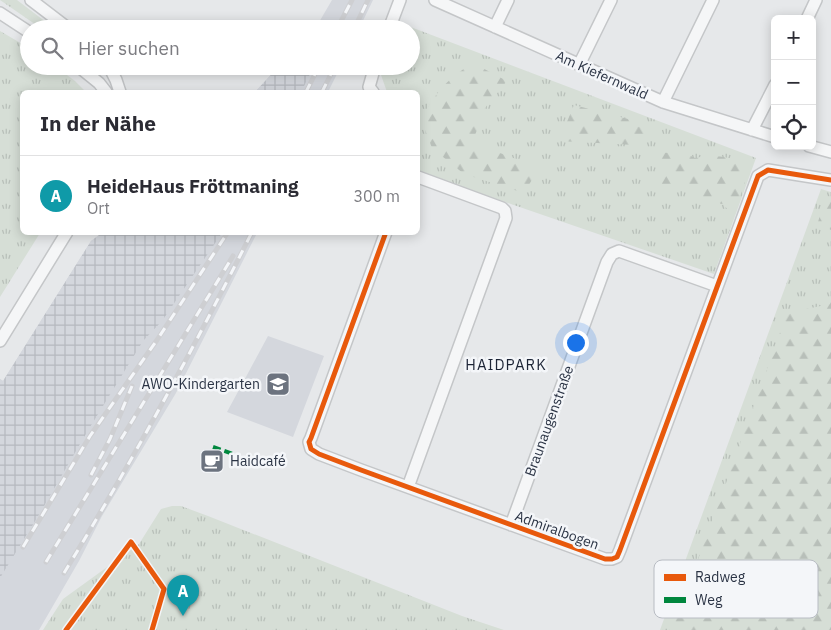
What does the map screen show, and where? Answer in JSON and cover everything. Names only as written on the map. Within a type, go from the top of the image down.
[{"type":"street","points":[[31,0],[57,20]]},
{"type":"street","points":[[392,20],[400,0]]},
{"type":"street","name":"Am Kiefernwald","points":[[435,0],[663,102],[771,135]]},
{"type":"street","points":[[495,27],[508,0]]},
{"type":"street","points":[[579,65],[611,0]]},
{"type":"street","points":[[663,102],[713,0]]},
{"type":"street","points":[[809,15],[816,0]]},
{"type":"street","points":[[0,12],[20,26]]},
{"type":"street","points":[[88,75],[104,90]]},
{"type":"street","points":[[114,75],[119,90]]},
{"type":"street","points":[[372,75],[369,86],[372,90]]},
{"type":"street","points":[[752,130],[771,93]]},
{"type":"street","points":[[816,148],[831,152]]},
{"type":"street","name":"Admiralbogen","points":[[385,235],[310,442],[311,449],[319,454],[511,525],[605,559],[612,559],[617,557],[758,176],[768,170],[831,180]]},
{"type":"street","points":[[408,487],[506,218],[502,208],[420,178]]},
{"type":"street","points":[[0,341],[65,235]]},
{"type":"street","name":"Braunaugenstraße","points":[[511,525],[607,262],[612,254],[619,251],[718,286]]},
{"type":"shaded area","points":[[332,0],[373,0],[363,20],[320,20]]},
{"type":"shaded area","points":[[271,75],[336,75],[329,90],[257,90]]},
{"type":"shaded area","points":[[271,75],[310,75],[302,90],[257,90]]},
{"type":"shaded area","points":[[99,235],[221,235],[162,321],[143,341],[0,578],[0,379],[3,381],[91,241]]},
{"type":"shaded area","points":[[100,235],[256,235],[176,393],[102,516],[79,561],[39,630],[0,630],[0,379],[3,381],[91,241]]},
{"type":"shaded area","name":"AWO-Kindergarten","points":[[268,336],[324,356],[293,437],[227,412]]},
{"type":"green space","points":[[0,0],[17,0],[43,20],[29,20]]},
{"type":"green space","points":[[0,31],[20,43],[20,75],[67,75],[84,90],[20,90],[20,235],[39,235],[0,297]]},
{"type":"green space","points":[[420,31],[756,158],[714,274],[420,173],[420,90],[386,90],[381,75],[420,75]]},
{"type":"green space","points":[[473,63],[507,81],[480,114],[479,126],[474,137],[479,147],[539,168],[524,193],[464,174],[432,148],[421,119],[443,87]]},
{"type":"green space","points":[[574,105],[628,119],[632,125],[640,127],[644,123],[650,125],[651,135],[647,138],[641,138],[640,142],[635,145],[559,141]]},
{"type":"green space","points":[[655,152],[670,153],[676,158],[715,156],[747,162],[749,168],[745,174],[745,183],[735,210],[730,210],[725,207],[725,203],[721,204],[717,201],[715,209],[712,210],[704,207],[702,200],[699,203],[691,199],[691,192],[687,192],[686,187],[681,185],[673,191],[656,186],[653,183],[653,179],[658,172],[661,174],[664,171],[654,159]]},
{"type":"green space","points":[[821,189],[831,192],[831,630],[660,630],[664,618],[818,618],[818,560],[686,560]]},
{"type":"green space","points":[[826,196],[831,197],[831,230],[818,222]]},
{"type":"green space","points":[[831,301],[831,630],[672,630],[676,618],[818,618],[818,560],[698,560],[787,313],[830,304]]},
{"type":"green space","points":[[181,506],[208,516],[462,616],[504,630],[43,630],[63,599],[139,544],[161,509]]},
{"type":"railway","points":[[342,20],[352,0]]},
{"type":"railway","points":[[358,20],[368,0]]},
{"type":"railway","points":[[307,90],[314,75]]},
{"type":"railway","points":[[323,90],[330,75]]},
{"type":"railway","points":[[23,547],[90,436],[157,340],[226,235]]},
{"type":"railway","points":[[64,573],[162,404],[250,235]]},
{"type":"railway","points":[[46,562],[233,256]]},
{"type":"railway","points":[[91,475],[110,439],[132,386]]},
{"type":"marked path","points":[[213,447],[233,454]]},
{"type":"cycle path","points":[[385,235],[309,442],[311,449],[319,454],[361,470],[605,559],[612,559],[617,557],[620,550],[758,176],[768,170],[831,180]]},
{"type":"cycle path","points":[[66,630],[131,542],[164,589],[152,630]]},
{"type":"place","name":"AWO-Kindergarten","points":[[278,384]]},
{"type":"place","name":"Haidcafé","points":[[212,461]]},
{"type":"place","name":"HeideHaus Fröttmaning","points":[[183,616]]},
{"type":"district","name":"HAIDPARK","points":[[506,365]]}]
